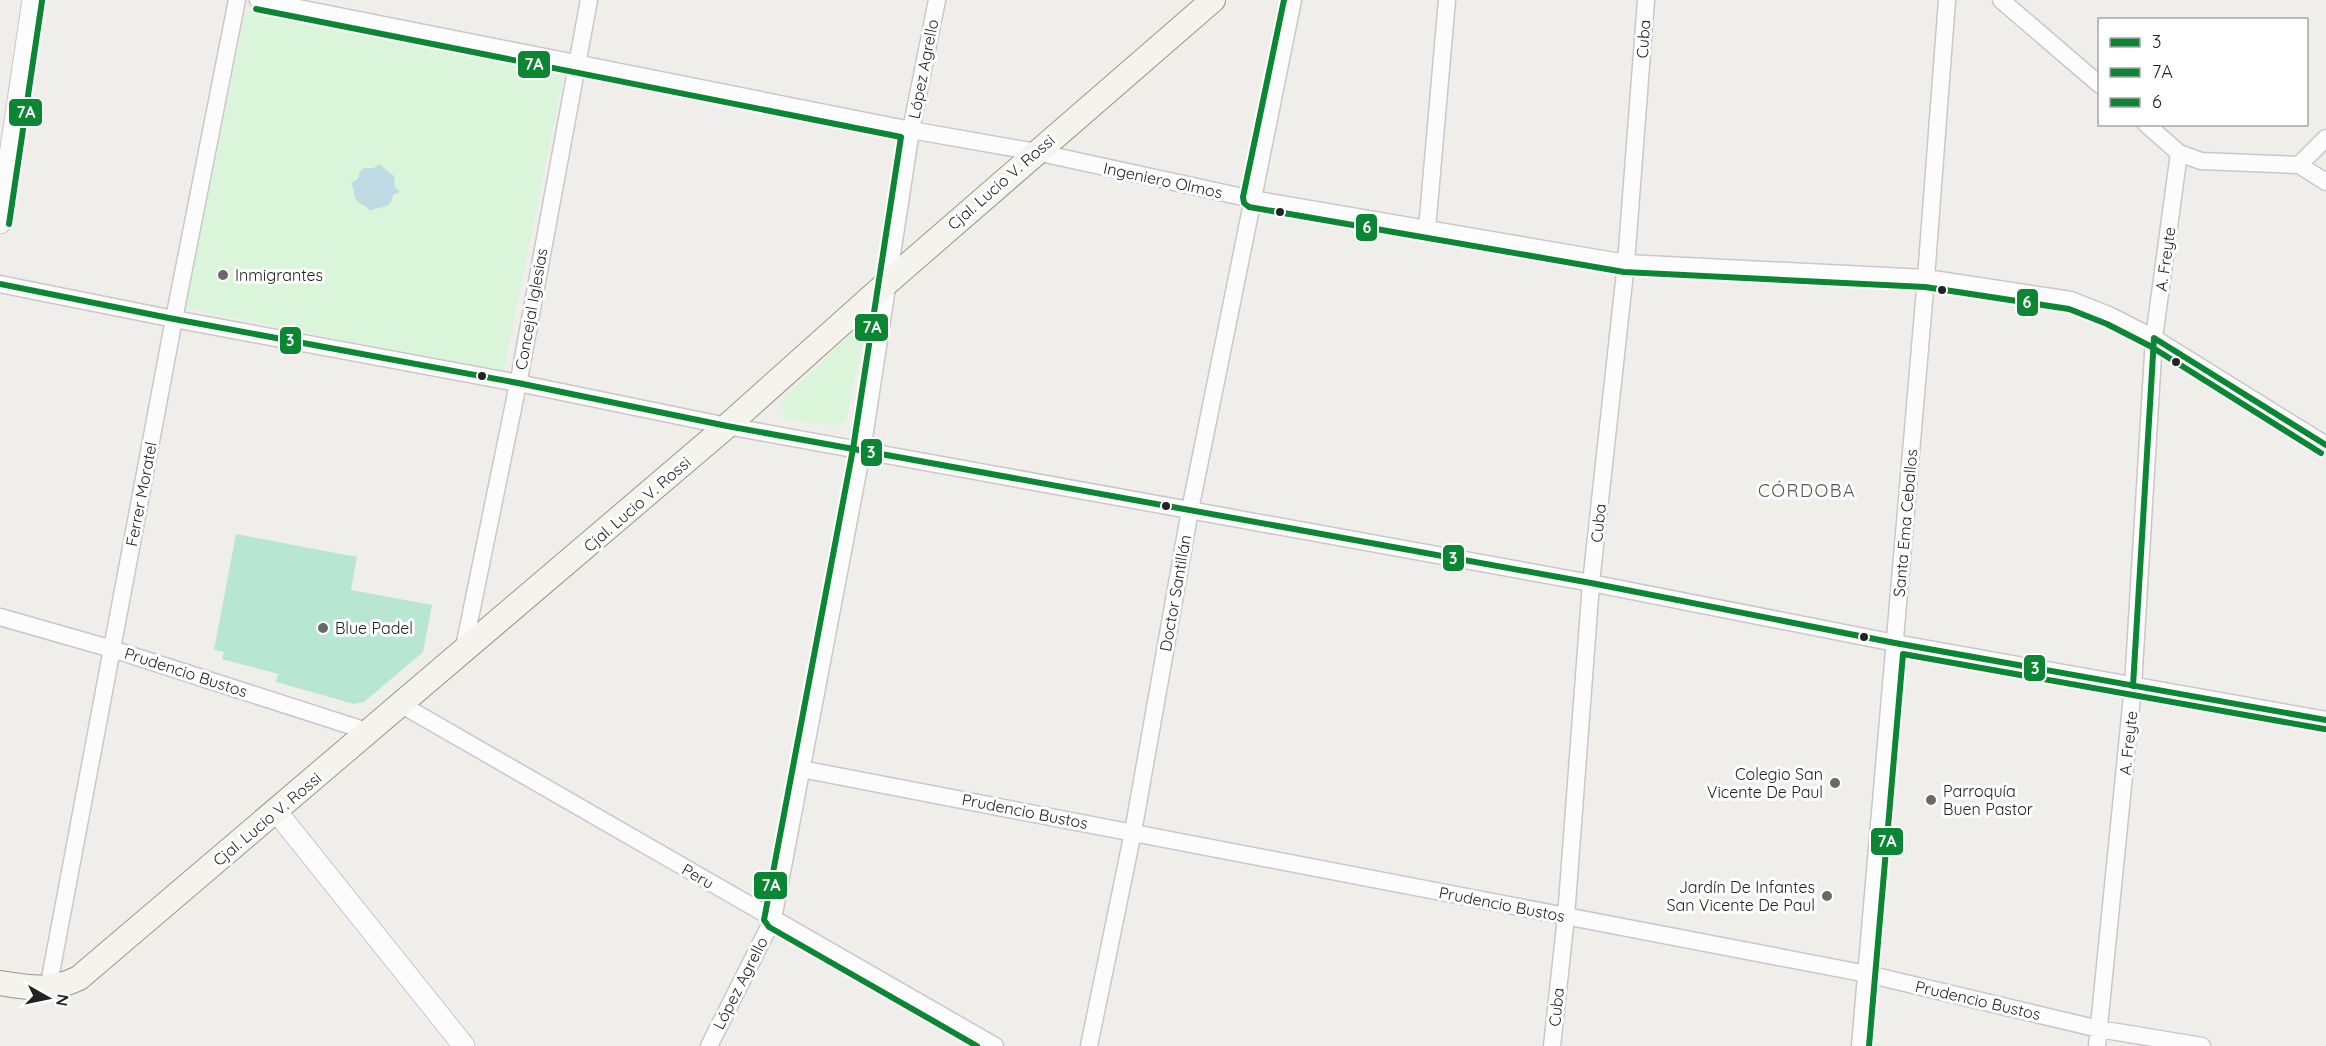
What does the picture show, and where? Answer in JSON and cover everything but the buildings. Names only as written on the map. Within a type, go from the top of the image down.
[{"type":"main road","name":"Cjal. Lucio V. Rossi","points":[[48,989],[79,978],[402,705],[727,426],[1036,152],[1213,0]]},
{"type":"main road","points":[[6,985],[48,989]]},
{"type":"street","points":[[0,223],[33,0]]},
{"type":"street","name":"Ferrer Moratel","points":[[48,989],[174,319],[237,0]]},
{"type":"street","name":"Ingeniero Olmos","points":[[258,0],[911,130],[1036,152],[1252,199],[1626,263],[1926,278],[2071,300],[2111,316],[2154,338],[2326,445]]},
{"type":"street","name":"Concejal Iglesias","points":[[463,652],[518,383],[589,0]]},
{"type":"street","name":"López Agrello","points":[[709,1046],[772,919],[862,451],[911,130],[937,0]]},
{"type":"street","name":"Doctor Santillán","points":[[1089,1046],[1133,832],[1190,510],[1293,0]]},
{"type":"street","points":[[1427,229],[1447,0]]},
{"type":"street","name":"Cuba","points":[[1552,1046],[1566,917],[1591,583],[1626,263],[1646,0]]},
{"type":"street","name":"Santa Ema Ceballos","points":[[1860,1046],[1926,278],[1947,0]]},
{"type":"street","points":[[2001,0],[2098,83]]},
{"type":"street","points":[[2148,126],[2179,153],[2201,161],[2300,165],[2326,182]]},
{"type":"street","points":[[2300,165],[2326,138]]},
{"type":"street","name":"A. Freyte","points":[[2098,1038],[2133,686],[2154,338],[2179,153]]},
{"type":"street","points":[[0,284],[518,383],[727,426],[1591,583],[1895,644],[2326,720]]},
{"type":"street","name":"Prudencio Bustos","points":[[0,617],[112,649],[370,732]]},
{"type":"street","name":"Peru","points":[[402,705],[995,1046]]},
{"type":"street","name":"Prudencio Bustos","points":[[801,769],[1867,974],[2098,1038],[2202,1046]]},
{"type":"street","points":[[276,811],[464,1046]]},
{"type":"green space","points":[[246,10],[564,74],[503,373],[185,308]]},
{"type":"green space","points":[[867,319],[846,421],[835,426],[786,419],[779,403]]},
{"type":"green space","name":"Blue Padel","points":[[236,534],[357,557],[351,590],[432,605],[423,652],[364,702],[354,704],[276,682],[278,674],[222,659],[224,652],[214,650]]},
{"type":"water","points":[[379,164],[394,176],[395,187],[400,192],[393,195],[387,206],[370,211],[356,200],[351,183],[358,179],[360,171],[364,168],[374,168]]},
{"type":"transit line","name":"6","points":[[1284,0],[1243,197],[1244,203],[1249,207],[1624,272],[1925,287],[2069,309],[2107,324],[2150,346],[2321,453]]},
{"type":"transit line","name":"7A","points":[[9,224],[42,1]]},
{"type":"transit line","name":"7A","points":[[256,9],[901,137],[853,449],[764,920],[769,927],[977,1046]]},
{"type":"transit line","name":"3","points":[[0,284],[518,383],[727,426],[1591,583],[1895,643],[2326,720]]},
{"type":"transit line","name":"3","points":[[2133,686],[2154,338],[2326,445]]},
{"type":"transit line","name":"7A","points":[[1869,1046],[1903,654],[2324,729]]},
{"type":"place","name":"Inmigrantes","points":[[223,275]]},
{"type":"place","name":"Blue Padel","points":[[323,628]]},
{"type":"place","name":"Colegio San Vicente De Paul","points":[[1835,783]]},
{"type":"place","name":"Parroquía Buen Pastor","points":[[1931,800]]},
{"type":"place","name":"Jardín De Infantes San Vicente De Paul","points":[[1827,896]]},
{"type":"district","name":"CÓRDOBA","points":[[1807,491]]}]
